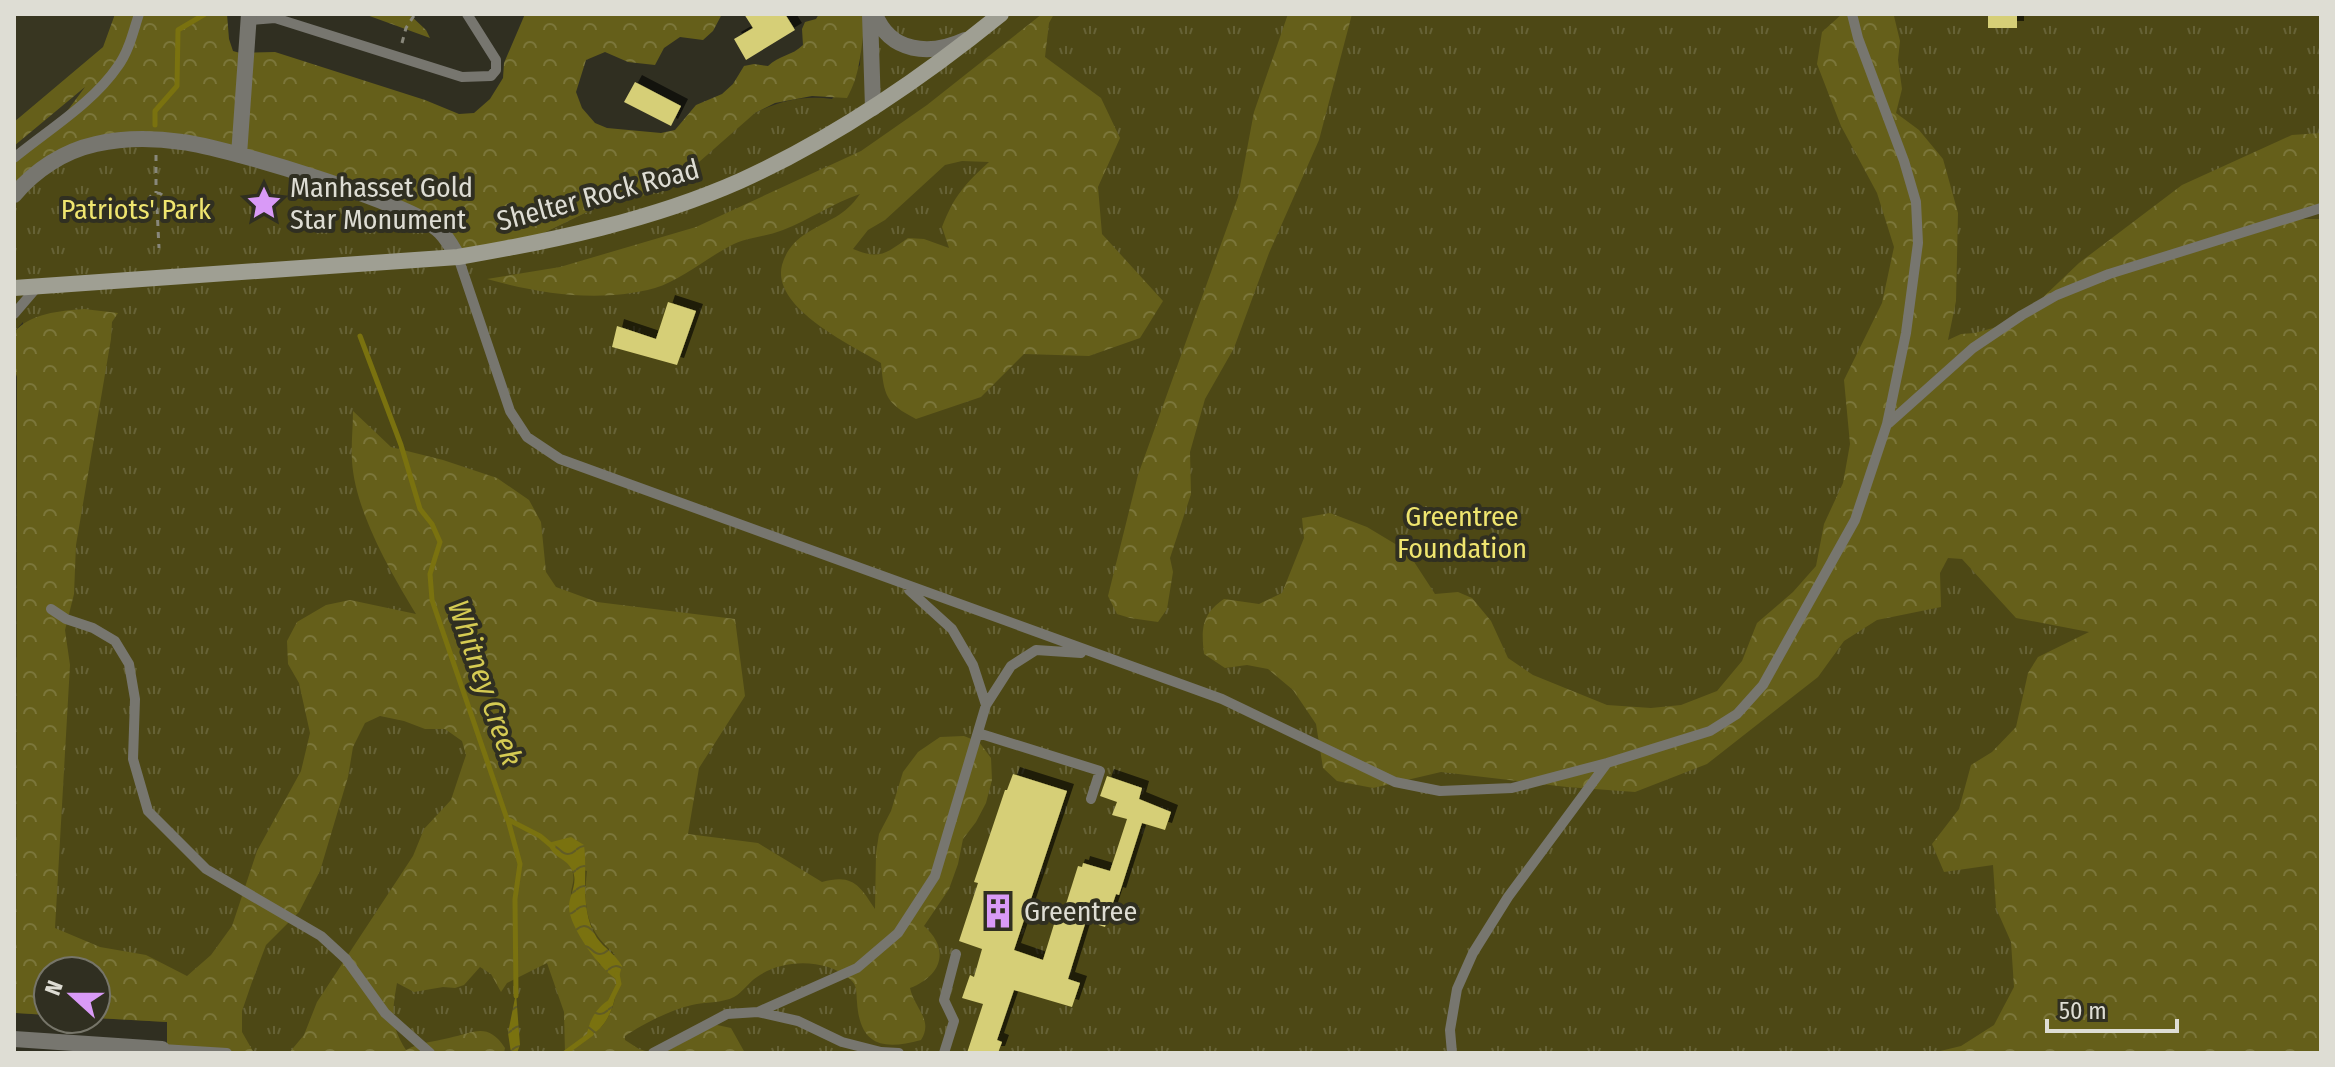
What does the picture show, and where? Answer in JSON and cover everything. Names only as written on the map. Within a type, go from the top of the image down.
[{"type":"main road","name":"Shelter Rock Road","points":[[14,288],[458,257],[515,247],[677,205],[739,181],[795,154],[873,108],[1001,14]]},
{"type":"street","points":[[872,14],[894,42],[909,48],[940,48],[977,34]]},
{"type":"street","points":[[872,14],[873,108]]},
{"type":"street","points":[[239,155],[249,17]]},
{"type":"street","points":[[14,195],[41,169],[80,148],[98,143],[155,140],[192,143],[300,173],[405,211],[441,231],[458,257]]},
{"type":"street","points":[[14,1039],[162,1051]]},
{"type":"lane","points":[[14,158],[106,81],[129,46],[139,14]]},
{"type":"lane","points":[[249,17],[275,18],[462,77],[491,76],[496,70],[496,60],[467,14]]},
{"type":"lane","points":[[458,257],[510,411],[527,437],[560,459],[1222,699],[1395,782],[1440,791],[1512,788],[1710,731],[1737,714],[1763,685],[1855,520],[1887,424],[1906,333],[1918,243],[1916,202],[1852,14]]},
{"type":"lane","points":[[1887,424],[1973,348],[2057,295],[2109,274],[2321,208]]},
{"type":"lane","points":[[14,314],[38,286]]},
{"type":"lane","points":[[903,585],[952,629],[973,665],[986,705]]},
{"type":"lane","points":[[51,609],[115,641],[129,664],[135,699],[133,759],[148,811],[206,869],[321,936],[346,959],[385,1013],[430,1053]]},
{"type":"lane","points":[[758,1012],[857,968],[898,933],[935,876],[986,705],[1011,666],[1036,650],[1097,654]]},
{"type":"lane","points":[[978,733],[1100,771],[1091,799]]},
{"type":"lane","points":[[1452,1053],[1450,1030],[1457,989],[1473,953],[1508,897],[1607,763]]},
{"type":"lane","points":[[944,1053],[954,1021],[944,1000],[956,954]]},
{"type":"lane","points":[[653,1053],[727,1014],[758,1012],[798,1021],[842,1042],[881,1052],[899,1053]]},
{"type":"lane","points":[[162,1051],[227,1053]]},
{"type":"path","points":[[398,57],[406,28],[415,14]]},
{"type":"path","points":[[155,140],[156,193],[149,200],[152,207],[157,208],[164,200],[156,193]]},
{"type":"path","points":[[157,208],[159,248]]},
{"type":"shaded area","points":[[14,14],[115,14],[103,47],[14,122]]},
{"type":"shaded area","points":[[88,84],[53,130],[14,163],[14,146]]},
{"type":"shaded area","points":[[14,368],[17,377],[16,1013],[14,1013]]},
{"type":"green space","points":[[115,14],[227,14],[233,51],[275,52],[425,100],[459,114],[474,113],[490,99],[503,78],[504,63],[525,14],[722,14],[713,31],[703,40],[680,37],[664,48],[655,65],[628,62],[605,52],[586,60],[576,92],[582,108],[595,123],[607,128],[661,133],[675,130],[696,105],[722,94],[733,84],[744,66],[768,66],[799,49],[803,45],[805,22],[816,19],[819,14],[866,14],[858,68],[847,98],[812,96],[775,103],[755,113],[683,176],[641,197],[600,206],[515,247],[458,257],[428,221],[192,144],[98,143],[14,192],[14,163],[53,130],[85,87],[14,146],[14,122],[103,47]]},
{"type":"green space","points":[[364,14],[409,14],[430,38]]},
{"type":"green space","name":"Greentree Foundation","points":[[866,14],[2321,14],[2321,1053],[167,1052],[167,1022],[112,1019],[112,955],[32,955],[32,1014],[16,1013],[23,322],[14,332],[17,315],[14,314],[14,195],[80,148],[192,144],[515,247],[600,206],[641,197],[755,113],[792,100],[832,99],[860,65]]},
{"type":"green space","points":[[1042,14],[1054,14],[1049,23],[1045,57],[1101,98],[1120,138],[1098,187],[1102,234],[1163,301],[1140,338],[1089,356],[1024,354],[981,397],[916,419],[898,408],[888,397],[881,363],[816,323],[789,296],[782,281],[782,265],[794,243],[842,213],[860,194],[783,230],[736,243],[674,280],[634,293],[571,295],[487,279],[560,267],[696,227],[861,151],[927,105]],"holes":[[[962,161],[989,162],[961,191],[946,216],[942,227],[949,248],[924,239],[908,238],[882,254],[853,249],[868,230],[885,220],[945,165]]]},
{"type":"green space","points":[[1288,14],[1352,14],[1319,140],[1269,253],[1234,348],[1205,399],[1190,452],[1191,494],[1170,558],[1173,572],[1167,609],[1158,622],[1130,618],[1117,614],[1108,596],[1138,475],[1238,197],[1254,112]]},
{"type":"green space","points":[[1842,14],[1894,16],[1900,41],[1898,60],[1902,89],[1896,113],[1919,130],[1943,159],[1958,213],[1956,301],[1948,340],[2018,321],[2079,263],[2182,185],[2292,135],[2321,133],[2321,203],[2303,219],[2321,219],[2321,1053],[1932,1053],[1961,1046],[1994,1025],[2014,987],[2011,942],[1996,908],[1993,865],[1944,872],[1932,844],[1959,809],[1971,765],[1992,752],[2016,727],[2028,673],[2038,657],[2089,632],[2016,618],[1962,559],[1948,558],[1940,573],[1941,607],[1877,620],[1844,641],[1818,677],[1707,764],[1635,792],[1441,772],[1373,788],[1337,781],[1323,768],[1316,724],[1293,690],[1268,669],[1247,665],[1225,668],[1204,654],[1203,629],[1211,610],[1224,599],[1259,604],[1282,593],[1304,538],[1302,518],[1330,513],[1367,527],[1407,551],[1435,594],[1458,592],[1472,598],[1491,621],[1508,658],[1533,675],[1607,705],[1651,708],[1681,705],[1717,691],[1742,661],[1757,623],[1793,592],[1816,566],[1824,524],[1843,483],[1850,444],[1844,380],[1882,303],[1894,247],[1877,193],[1841,126],[1817,64],[1822,32]]},
{"type":"green space","points":[[84,309],[118,313],[112,322],[76,545],[74,594],[65,630],[70,665],[55,928],[100,947],[146,955],[187,976],[211,955],[232,926],[257,851],[301,771],[310,733],[299,683],[288,664],[287,641],[297,622],[326,605],[350,600],[416,614],[386,561],[360,500],[352,461],[353,411],[391,447],[497,478],[529,500],[541,522],[546,572],[556,587],[597,602],[735,619],[745,696],[699,768],[688,834],[758,843],[822,882],[841,879],[854,884],[875,909],[879,834],[891,811],[903,772],[918,752],[940,737],[964,736],[979,742],[991,758],[992,780],[986,803],[963,839],[949,889],[924,926],[938,944],[939,962],[929,977],[910,988],[924,1020],[921,1040],[896,1045],[876,1042],[863,1028],[853,982],[828,967],[804,963],[767,971],[734,997],[675,1010],[625,1036],[625,1040],[639,1049],[652,1053],[565,1053],[564,1012],[547,963],[507,983],[501,992],[491,974],[480,967],[464,985],[455,988],[414,992],[397,983],[394,1018],[397,1033],[406,1050],[480,1031],[499,1040],[505,1048],[504,1053],[289,1053],[304,1035],[317,1002],[413,856],[424,829],[451,800],[466,755],[462,741],[445,729],[425,729],[380,716],[365,723],[353,747],[348,777],[320,871],[299,912],[266,945],[252,982],[242,1011],[242,1032],[254,1053],[167,1052],[167,1022],[112,1019],[112,955],[32,955],[32,1014],[16,1013],[17,377],[14,332],[37,317]],"holes":[[[571,867],[587,871],[586,907],[592,927],[615,954],[600,965],[581,934],[571,899]],[[615,998],[612,1010],[598,1030],[588,1036],[592,1018]]]},
{"type":"green space","points":[[717,1025],[731,1028],[745,1053],[657,1053],[673,1048]]},
{"type":"water","points":[[571,837],[584,845],[588,916],[597,938],[622,966],[618,980],[603,968],[587,948],[570,916],[574,875],[548,843]]},
{"type":"water","points":[[516,993],[520,1045],[517,1053],[511,1053],[508,1033]]},
{"type":"water","points":[[615,997],[606,1021],[587,1037],[595,1013]]},
{"type":"building","points":[[744,14],[785,14],[795,30],[746,60],[734,39],[753,28]]},
{"type":"building","points":[[1988,14],[2017,14],[2017,28],[1988,28]]},
{"type":"building","points":[[635,82],[681,106],[671,126],[624,102]]},
{"type":"building","points":[[668,302],[696,311],[677,365],[612,347],[617,326],[656,339]]},
{"type":"building","name":"Greentree","points":[[1013,774],[1067,791],[1014,950],[1043,960],[1055,921],[1060,923],[1078,866],[1082,867],[1083,863],[1110,871],[1127,819],[1112,815],[1117,802],[1100,796],[1107,776],[1142,788],[1139,799],[1171,812],[1165,830],[1142,823],[1119,895],[1116,894],[1105,927],[1086,921],[1068,979],[1080,983],[1072,1007],[1014,990],[997,1040],[1002,1042],[998,1053],[967,1053],[983,1004],[962,998],[970,975],[974,977],[982,949],[959,941],[978,883],[974,882]]},
{"type":"waterway","name":"Whitney Creek","points":[[155,125],[155,111],[177,86],[178,30],[205,14]]},
{"type":"waterway","name":"Whitney Creek","points":[[360,336],[401,445],[420,509],[432,524],[440,542],[430,574],[432,600],[507,819],[540,836],[553,847]]},
{"type":"waterway","name":"Whitney Creek","points":[[508,820],[520,864],[515,899],[516,996]]},
{"type":"waterway","name":"Whitney Creek","points":[[610,1002],[619,984],[617,974]]},
{"type":"waterway","name":"Whitney Creek","points":[[565,1053],[591,1034]]},
{"type":"place","name":"Manhasset Gold Star Monument","points":[[264,203]]},
{"type":"place","name":"Greentree","points":[[998,911]]},
{"type":"park label","name":"Patriots' Park","points":[[136,209]]}]
